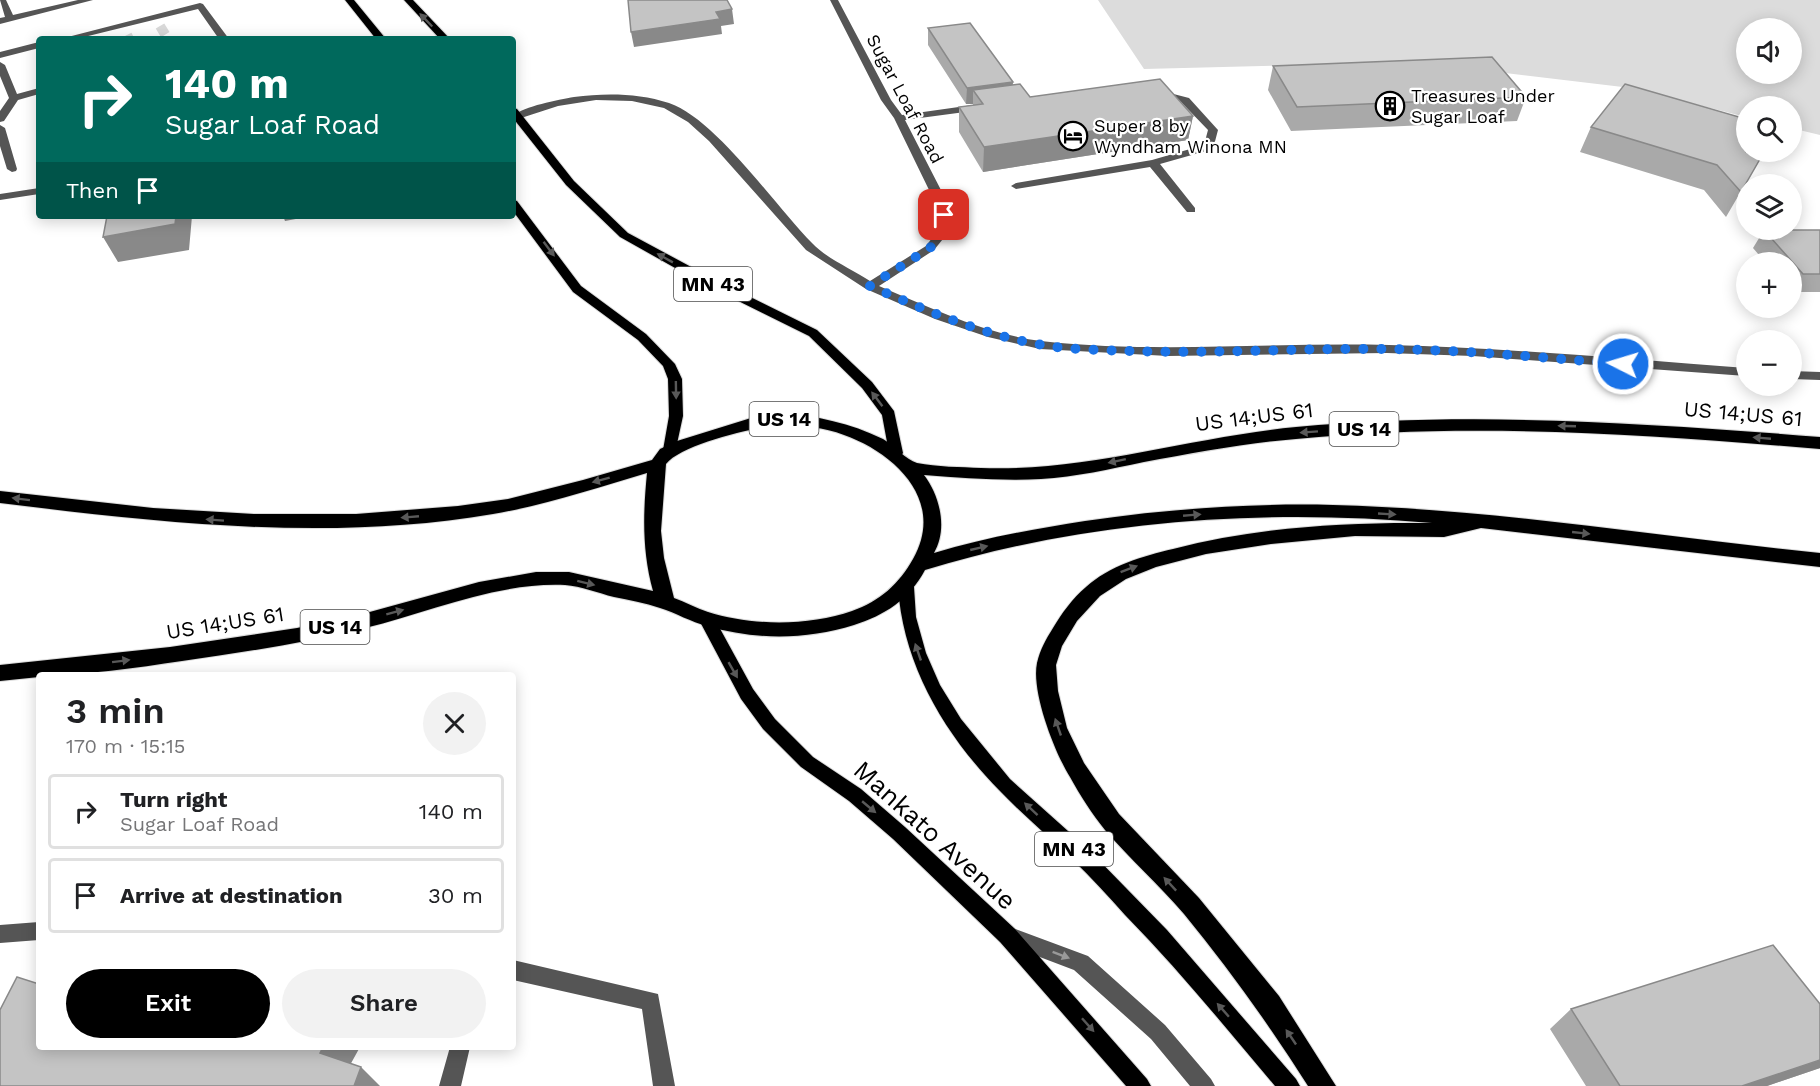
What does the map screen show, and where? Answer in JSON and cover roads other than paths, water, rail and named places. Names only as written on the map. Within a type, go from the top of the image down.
[{"type":"highway","name":"US 14;US 61","points":[[0,673],[170,656],[257,642],[342,626],[475,591],[533,581],[568,578],[666,602],[706,618],[754,628],[783,630],[808,628],[862,615],[906,587],[923,564],[931,536],[931,509],[922,484],[911,468],[896,453],[876,440],[854,431],[807,421],[782,419],[754,423],[670,450],[657,464]]},
{"type":"highway","name":"US 14;US 61","points":[[911,468],[981,474],[1042,473],[1084,468],[1204,445],[1295,433],[1419,425],[1515,424],[1649,429],[1820,443]]},
{"type":"highway","points":[[0,497],[140,514],[224,521],[311,523],[376,520],[507,506],[657,464],[652,510],[652,550],[666,602]]},
{"type":"highway","points":[[923,564],[947,556],[1039,535],[1091,526],[1214,513],[1342,512],[1421,516],[1820,560]]},
{"type":"highway","points":[[1323,1086],[1270,1005],[1191,906],[1111,821],[1076,769],[1058,728],[1048,691],[1046,665],[1053,644],[1070,616],[1093,591],[1119,574],[1152,561],[1206,548],[1271,537],[1355,530],[1444,530],[1479,522]]},
{"type":"main road","points":[[349,0],[379,36]]},
{"type":"main road","points":[[408,0],[442,36]]},
{"type":"main road","name":"MN 43","points":[[516,115],[570,183],[624,236],[813,333],[867,385],[889,414],[896,453]]},
{"type":"main road","points":[[516,207],[578,289],[642,338],[669,364],[675,379],[676,416],[670,450]]},
{"type":"main road","name":"MN 43","points":[[906,587],[908,617],[918,653],[933,688],[955,724],[1004,784],[1080,854],[1160,937],[1289,1086]]},
{"type":"main road","name":"Mankato Avenue","points":[[706,618],[747,694],[769,724],[807,762],[855,795],[899,832],[1007,935],[1140,1086]]},
{"type":"street","points":[[2,0],[10,18]]},
{"type":"street","points":[[0,21],[89,0]]},
{"type":"street","name":"Sugar Loaf Road","points":[[834,0],[886,100],[899,118],[937,194],[944,215],[941,234],[930,248],[870,286]]},
{"type":"street","points":[[88,36],[200,6],[222,36]]},
{"type":"street","points":[[154,18],[160,26]]},
{"type":"street","points":[[120,26],[127,34]]},
{"type":"street","points":[[0,55],[36,46]]},
{"type":"street","points":[[0,65],[14,98]]},
{"type":"street","points":[[1016,186],[1153,164],[1209,147],[1213,130],[1199,113],[1185,100],[1150,91]]},
{"type":"street","points":[[0,119],[14,98],[36,93]]},
{"type":"street","points":[[516,114],[556,103],[596,97],[632,98],[667,106],[692,120],[712,139],[810,248],[870,286],[939,316],[992,334],[1040,345],[1168,352],[1387,349],[1736,371]]},
{"type":"street","points":[[899,118],[991,106]]},
{"type":"street","points":[[0,128],[12,169]]},
{"type":"street","points":[[1153,164],[1191,210]]},
{"type":"street","points":[[0,197],[36,191]]},
{"type":"street","points":[[1802,375],[1820,376]]},
{"type":"street","points":[[0,934],[36,931]]},
{"type":"street","points":[[1007,935],[1081,963],[1158,1032],[1204,1086]]},
{"type":"street","points":[[516,971],[651,1001],[664,1086]]},
{"type":"street","points":[[450,1086],[459,1050]]},
{"type":"tunnel","points":[[160,26],[166,36]]},
{"type":"place","name":"Treasures Under Sugar Loaf","points":[[1390,106]]},
{"type":"place","name":"Super 8 by Wyndham Winona MN","points":[[1073,136]]}]
